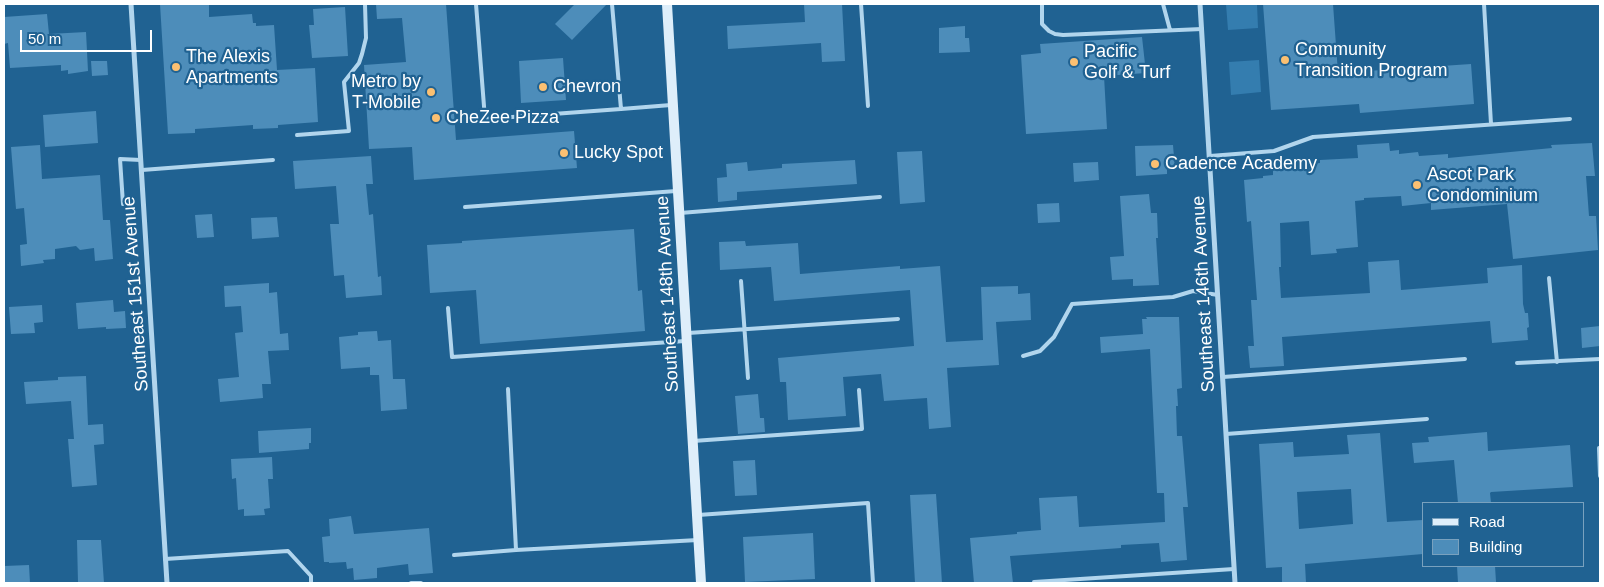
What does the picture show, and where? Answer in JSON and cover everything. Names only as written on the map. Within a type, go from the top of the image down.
[{"type":"main road","name":"Southeast 148th Avenue","points":[[667,4],[700,583]]},
{"type":"street","name":"Southeast 151st Avenue","points":[[131,4],[167,583]]},
{"type":"street","name":"Southeast 146th Avenue","points":[[1200,4],[1235,583]]},
{"type":"lane","points":[[296,135],[349,131],[344,82],[359,63],[362,54],[366,38],[365,4]]},
{"type":"lane","points":[[476,4],[485,119],[673,105]]},
{"type":"lane","points":[[612,4],[621,109]]},
{"type":"lane","points":[[861,4],[868,106]]},
{"type":"lane","points":[[1042,4],[1042,24],[1054,34],[1202,29]]},
{"type":"lane","points":[[1163,4],[1170,30]]},
{"type":"lane","points":[[1484,4],[1491,124]]},
{"type":"lane","points":[[1210,156],[1274,151],[1313,137],[1570,119]]},
{"type":"lane","points":[[123,204],[120,159],[141,160]]},
{"type":"lane","points":[[142,170],[274,160]]},
{"type":"lane","points":[[465,207],[678,191]]},
{"type":"lane","points":[[680,213],[880,197]]},
{"type":"lane","points":[[1549,278],[1557,362]]},
{"type":"lane","points":[[741,281],[748,378]]},
{"type":"lane","points":[[1023,356],[1040,351],[1054,337],[1072,304],[1173,297],[1194,291],[1218,295]]},
{"type":"lane","points":[[448,308],[452,357],[687,337],[745,330],[898,319]]},
{"type":"lane","points":[[1223,376],[1464,359]]},
{"type":"lane","points":[[1517,363],[1600,359]]},
{"type":"lane","points":[[508,389],[516,550]]},
{"type":"lane","points":[[693,441],[862,429],[859,390]]},
{"type":"lane","points":[[1226,434],[1426,419]]},
{"type":"lane","points":[[1598,448],[1600,476]]},
{"type":"lane","points":[[697,515],[868,503],[873,583]]},
{"type":"lane","points":[[454,555],[698,540]]},
{"type":"lane","points":[[165,559],[288,552],[311,576],[311,583]]},
{"type":"lane","points":[[1034,582],[1234,569]]},
{"type":"lane","points":[[411,583],[421,582]]},
{"type":"shaded area","points":[[1226,4],[1257,4],[1258,28],[1228,30]]},
{"type":"shaded area","points":[[1259,60],[1261,92],[1231,95],[1229,62]]},
{"type":"building","points":[[160,4],[209,4],[209,17],[252,14],[253,23],[256,23],[256,26],[274,25],[277,70],[315,68],[318,122],[278,125],[278,128],[253,129],[253,125],[195,129],[195,133],[168,134]]},
{"type":"building","points":[[376,4],[446,4],[456,140],[574,131],[577,168],[414,180],[412,147],[369,149],[364,65],[406,62],[402,18],[377,19]]},
{"type":"building","name":"Chevron","points":[[575,4],[607,4],[572,40],[555,24]]},
{"type":"building","points":[[804,4],[842,4],[845,61],[822,62],[821,43],[728,49],[727,26],[805,22]]},
{"type":"building","points":[[1263,4],[1333,4],[1338,73],[1471,64],[1474,104],[1360,113],[1359,104],[1271,110]]},
{"type":"building","points":[[345,7],[348,56],[312,58],[309,25],[314,25],[313,9]]},
{"type":"building","points":[[47,14],[49,34],[86,32],[88,71],[68,74],[68,70],[61,71],[61,65],[10,68],[8,43],[4,44],[4,17]]},
{"type":"building","points":[[965,26],[965,38],[969,38],[970,52],[939,53],[939,28]]},
{"type":"building","points":[[1142,37],[1146,73],[1104,76],[1107,129],[1026,134],[1021,55],[1041,53],[1040,44]]},
{"type":"building","name":"Chevron","points":[[563,58],[566,100],[521,103],[519,61]]},
{"type":"building","points":[[91,61],[107,61],[108,75],[92,76]]},
{"type":"building","points":[[96,111],[98,143],[45,147],[43,115]]},
{"type":"building","points":[[1389,143],[1390,151],[1399,150],[1399,154],[1418,152],[1419,156],[1448,154],[1448,158],[1552,148],[1551,145],[1592,143],[1595,176],[1586,176],[1589,216],[1596,216],[1598,250],[1513,259],[1507,204],[1431,210],[1431,203],[1402,206],[1401,196],[1364,198],[1364,200],[1355,201],[1358,247],[1336,249],[1337,253],[1311,255],[1309,221],[1280,223],[1281,267],[1279,267],[1281,298],[1370,293],[1368,262],[1399,260],[1401,290],[1488,283],[1487,268],[1522,265],[1523,304],[1525,313],[1528,313],[1528,340],[1492,343],[1490,321],[1282,337],[1284,366],[1250,368],[1248,346],[1254,346],[1251,300],[1257,300],[1251,221],[1247,222],[1244,180],[1273,175],[1273,168],[1320,163],[1320,160],[1358,158],[1357,145]]},
{"type":"building","points":[[40,145],[42,179],[100,175],[103,220],[110,220],[113,259],[95,261],[94,248],[80,250],[76,246],[55,249],[55,259],[43,260],[44,263],[21,266],[20,245],[27,244],[24,208],[16,209],[11,147]]},
{"type":"building","name":"Cadence Academy","points":[[1173,145],[1175,169],[1167,170],[1167,174],[1136,176],[1135,146]]},
{"type":"building","points":[[922,151],[925,202],[900,204],[897,152]]},
{"type":"building","points":[[371,156],[373,184],[366,184],[369,215],[373,214],[378,277],[381,276],[382,295],[346,298],[344,275],[334,276],[330,224],[339,224],[336,186],[295,189],[293,161]]},
{"type":"building","points":[[855,160],[857,184],[737,192],[737,200],[718,202],[717,178],[727,177],[726,164],[747,162],[748,171],[782,168],[782,164]]},
{"type":"building","points":[[1098,162],[1099,180],[1074,182],[1073,163]]},
{"type":"building","points":[[1149,194],[1151,213],[1157,213],[1158,238],[1156,238],[1159,285],[1133,286],[1133,279],[1112,280],[1110,257],[1124,256],[1120,196]]},
{"type":"building","points":[[1059,203],[1060,222],[1038,223],[1037,204]]},
{"type":"building","points":[[212,214],[214,237],[197,238],[195,215]]},
{"type":"building","points":[[277,217],[279,237],[252,239],[251,218]]},
{"type":"building","points":[[634,229],[638,291],[642,290],[645,331],[480,344],[476,290],[430,293],[427,245]]},
{"type":"building","points":[[745,241],[746,246],[798,243],[800,274],[900,266],[900,269],[940,266],[946,342],[983,340],[981,287],[1018,286],[1018,294],[1030,293],[1031,320],[996,322],[999,365],[947,368],[951,427],[929,429],[927,398],[884,401],[881,374],[843,377],[846,416],[788,420],[786,382],[780,382],[778,358],[914,346],[910,290],[774,301],[771,267],[720,270],[719,242]]},
{"type":"building","points":[[269,283],[269,293],[277,292],[280,334],[288,333],[289,350],[268,351],[271,384],[262,384],[263,398],[220,402],[218,379],[239,377],[235,333],[243,332],[241,306],[225,307],[224,286]]},
{"type":"building","points":[[113,300],[114,312],[125,311],[126,328],[78,329],[76,303]]},
{"type":"building","points":[[42,305],[43,322],[34,323],[35,333],[11,334],[9,307]]},
{"type":"building","points":[[1146,317],[1179,317],[1182,388],[1177,389],[1178,406],[1176,406],[1177,436],[1182,436],[1188,507],[1183,507],[1187,560],[1161,562],[1159,543],[1121,545],[1121,548],[1010,556],[1013,583],[974,583],[970,538],[1041,530],[1039,498],[1077,496],[1079,527],[1165,522],[1164,493],[1157,493],[1150,349],[1101,353],[1100,337],[1143,334],[1142,319],[1147,319]]},
{"type":"building","points":[[1600,326],[1600,346],[1582,348],[1581,328]]},
{"type":"building","points":[[377,331],[378,341],[391,340],[393,379],[405,379],[407,409],[381,411],[379,375],[370,375],[370,367],[341,369],[339,337],[358,335],[358,332]]},
{"type":"building","points":[[86,376],[88,425],[103,424],[104,444],[94,445],[97,485],[72,487],[68,439],[74,439],[71,401],[26,404],[24,382],[58,380],[58,377]]},
{"type":"building","points":[[758,394],[760,418],[764,418],[765,432],[738,434],[735,396]]},
{"type":"building","points":[[311,428],[309,449],[259,453],[258,431]]},
{"type":"building","points":[[1487,432],[1488,451],[1570,445],[1573,487],[1491,492],[1491,502],[1458,502],[1454,460],[1414,463],[1412,443],[1429,442],[1428,437]]},
{"type":"building","points":[[1380,433],[1387,522],[1422,520],[1422,554],[1305,564],[1306,583],[1282,583],[1282,567],[1266,568],[1259,444],[1293,442],[1294,457],[1349,454],[1347,435]],"holes":[[[1351,489],[1353,524],[1299,529],[1297,492]]]},
{"type":"building","points":[[272,457],[273,479],[268,479],[270,508],[264,509],[265,515],[244,516],[244,509],[238,510],[236,478],[232,479],[231,459]]},
{"type":"building","points":[[755,460],[757,495],[735,496],[733,461]]},
{"type":"building","points":[[936,494],[942,583],[915,583],[910,495]]},
{"type":"building","points":[[351,516],[354,534],[429,528],[433,573],[409,575],[408,564],[377,568],[377,578],[354,580],[353,568],[347,569],[346,562],[324,562],[322,537],[330,536],[329,519]]},
{"type":"building","points":[[813,533],[815,579],[745,582],[743,537]]},
{"type":"building","points":[[77,540],[101,540],[104,583],[78,583]]},
{"type":"building","points":[[29,565],[30,583],[4,583],[4,566]]},
{"type":"building","points":[[1457,567],[1495,567],[1496,582],[1458,583]]},
{"type":"place","name":"Community Transition Program","points":[[1285,60]]},
{"type":"place","name":"Pacific Golf & Turf","points":[[1074,62]]},
{"type":"place","name":"The Alexis Apartments","points":[[176,67]]},
{"type":"place","name":"Chevron","points":[[543,87]]},
{"type":"place","name":"Metro by T-Mobile","points":[[431,92]]},
{"type":"place","name":"CheZee Pizza","points":[[436,118]]},
{"type":"place","name":"Lucky Spot","points":[[564,153]]},
{"type":"place","name":"Cadence Academy","points":[[1155,164]]},
{"type":"place","name":"Ascot Park Condominium","points":[[1417,185]]}]
